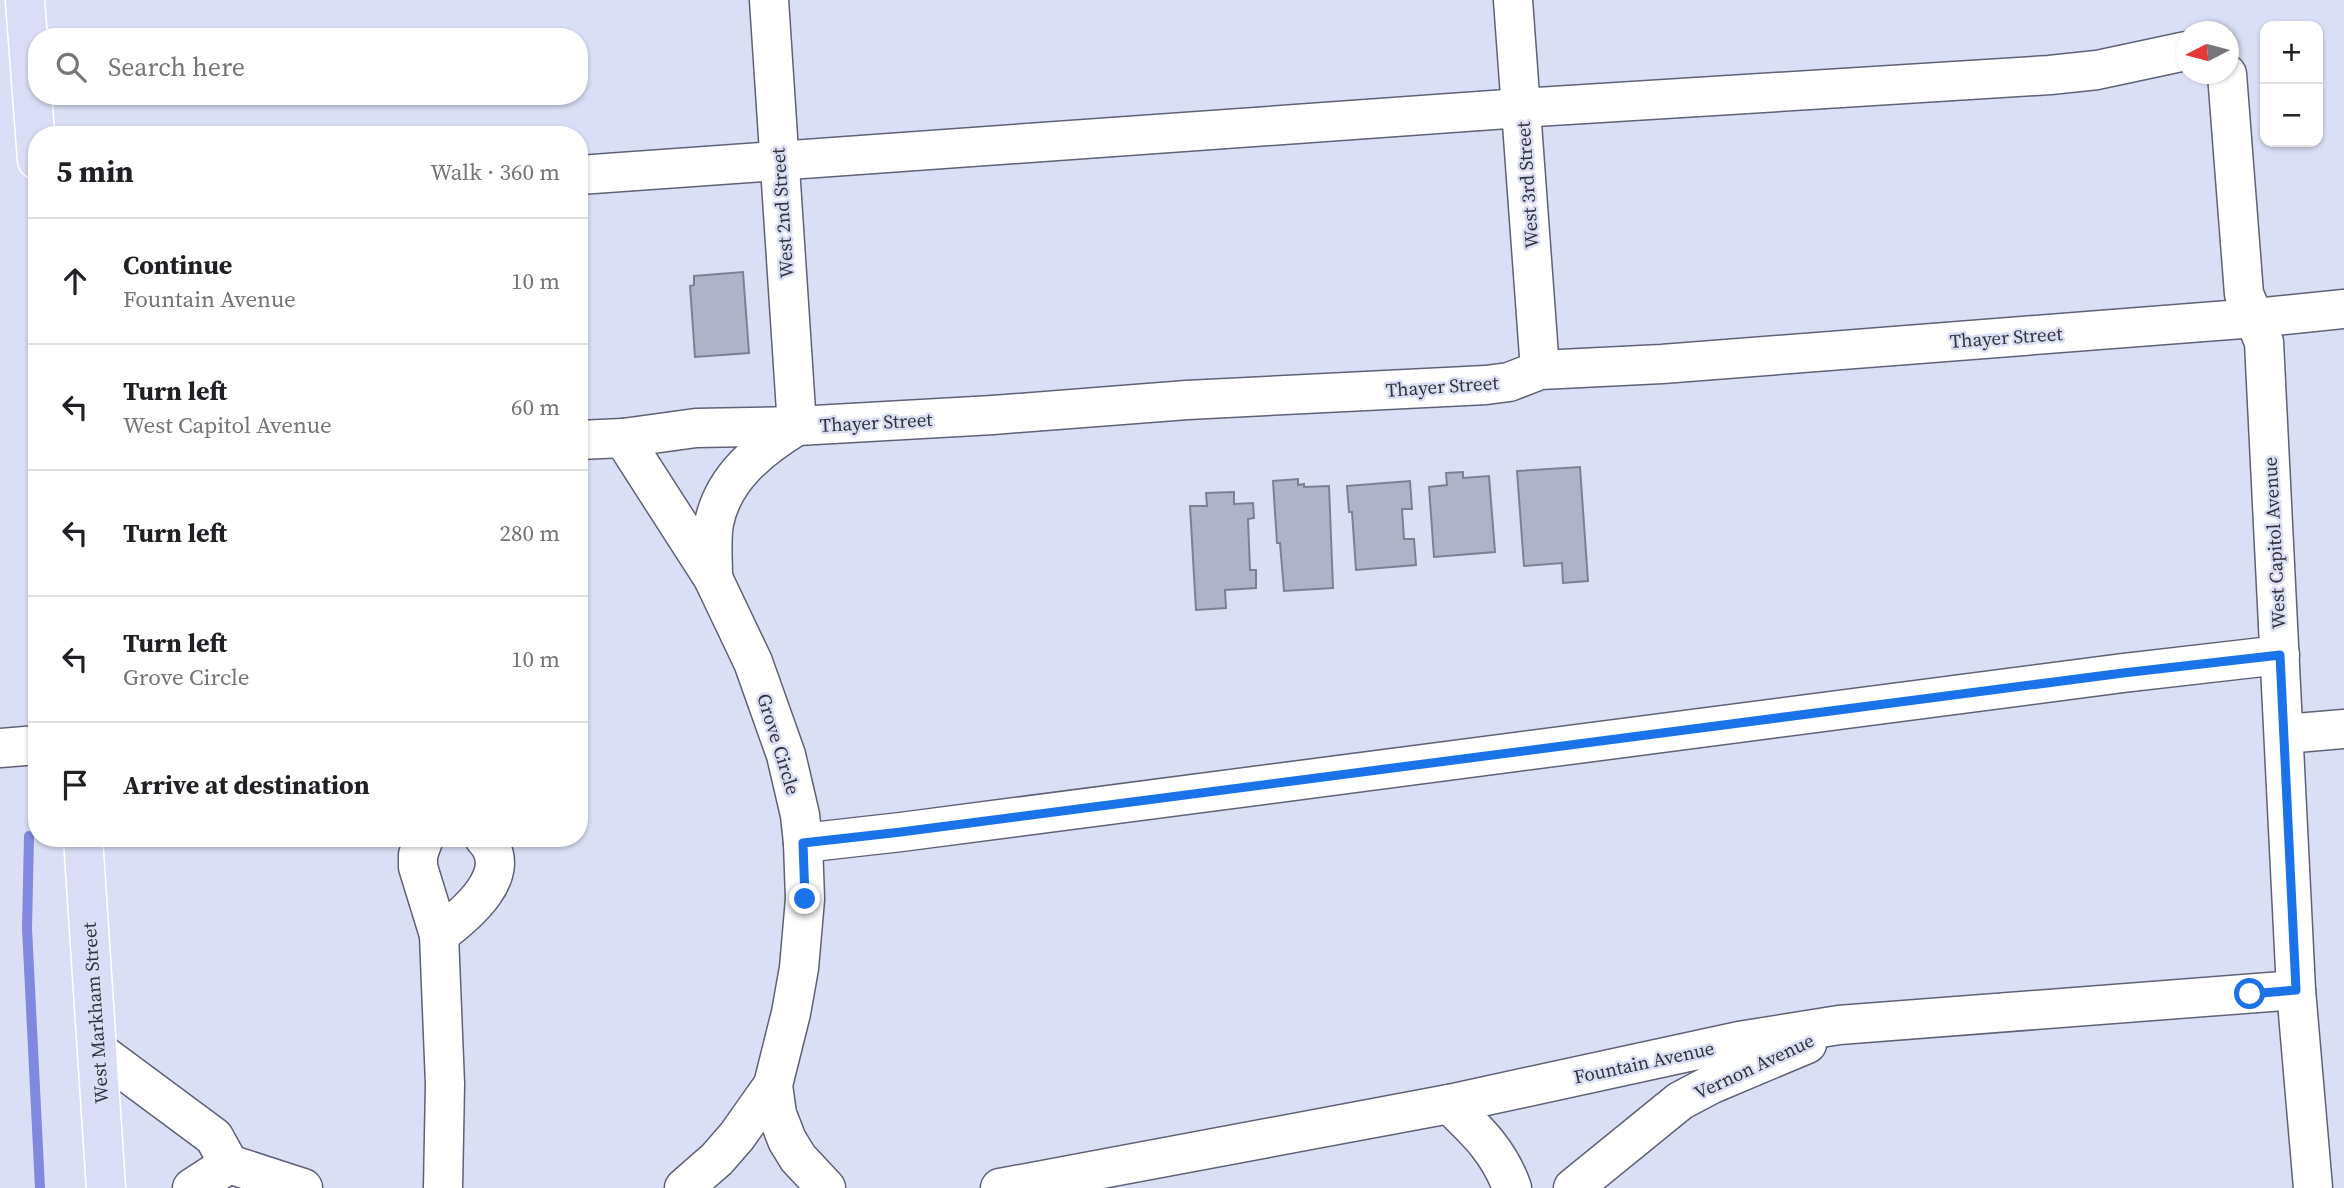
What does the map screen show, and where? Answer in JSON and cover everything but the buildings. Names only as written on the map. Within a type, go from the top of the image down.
[{"type":"main road","points":[[26,0],[28,29]]},
{"type":"main road","points":[[33,105],[35,126]]},
{"type":"main road","name":"West Markham Street","points":[[84,847],[106,1188]]},
{"type":"street","name":"West 2nd Street","points":[[769,0],[797,426]]},
{"type":"street","name":"West 3rd Street","points":[[1513,0],[1540,370]]},
{"type":"street","points":[[588,174],[1521,108],[2050,75],[2097,70],[2176,53]]},
{"type":"street","name":"West Capitol Avenue","points":[[2228,84],[2244,294],[2264,342],[2296,990],[2313,1188]]},
{"type":"street","name":"Thayer Street","points":[[588,440],[696,428],[797,426],[1187,400],[1486,385],[1509,382],[1540,370],[1662,364],[2344,309]]},
{"type":"street","name":"Grove Circle","points":[[713,578],[714,526],[725,492],[737,473],[770,442],[797,426]]},
{"type":"street","name":"Grove Circle","points":[[622,438],[713,578],[753,662],[786,755],[800,815],[803,843],[805,899],[799,968],[773,1085],[737,1136],[717,1159],[684,1188]]},
{"type":"street","points":[[803,843],[915,831],[2123,673],[2280,655]]},
{"type":"street","points":[[2284,734],[2344,729]]},
{"type":"street","points":[[0,748],[28,746]]},
{"type":"street","points":[[421,847],[418,867],[439,935],[445,1084],[443,1188]]},
{"type":"street","points":[[439,935],[472,909],[485,893],[494,866],[490,847]]},
{"type":"street","name":"Fountain Avenue","points":[[1000,1188],[1449,1104],[1740,1041],[1839,1025],[2296,990]]},
{"type":"street","name":"Vernon Avenue","points":[[1573,1188],[1680,1101],[1712,1084],[1795,1051],[1839,1025]]},
{"type":"street","points":[[98,1051],[214,1137],[229,1164],[303,1188]]},
{"type":"street","name":"Grove Circle","points":[[773,1085],[777,1114],[787,1140],[798,1158],[826,1188]]},
{"type":"street","points":[[1449,1104],[1481,1134],[1504,1167],[1512,1188]]},
{"type":"street","points":[[192,1188],[229,1164]]},
{"type":"waterway","points":[[29,847],[27,928],[40,1188]]},
{"type":"route","points":[[805,899],[803,843],[2280,655],[2296,990],[2250,994]]}]
